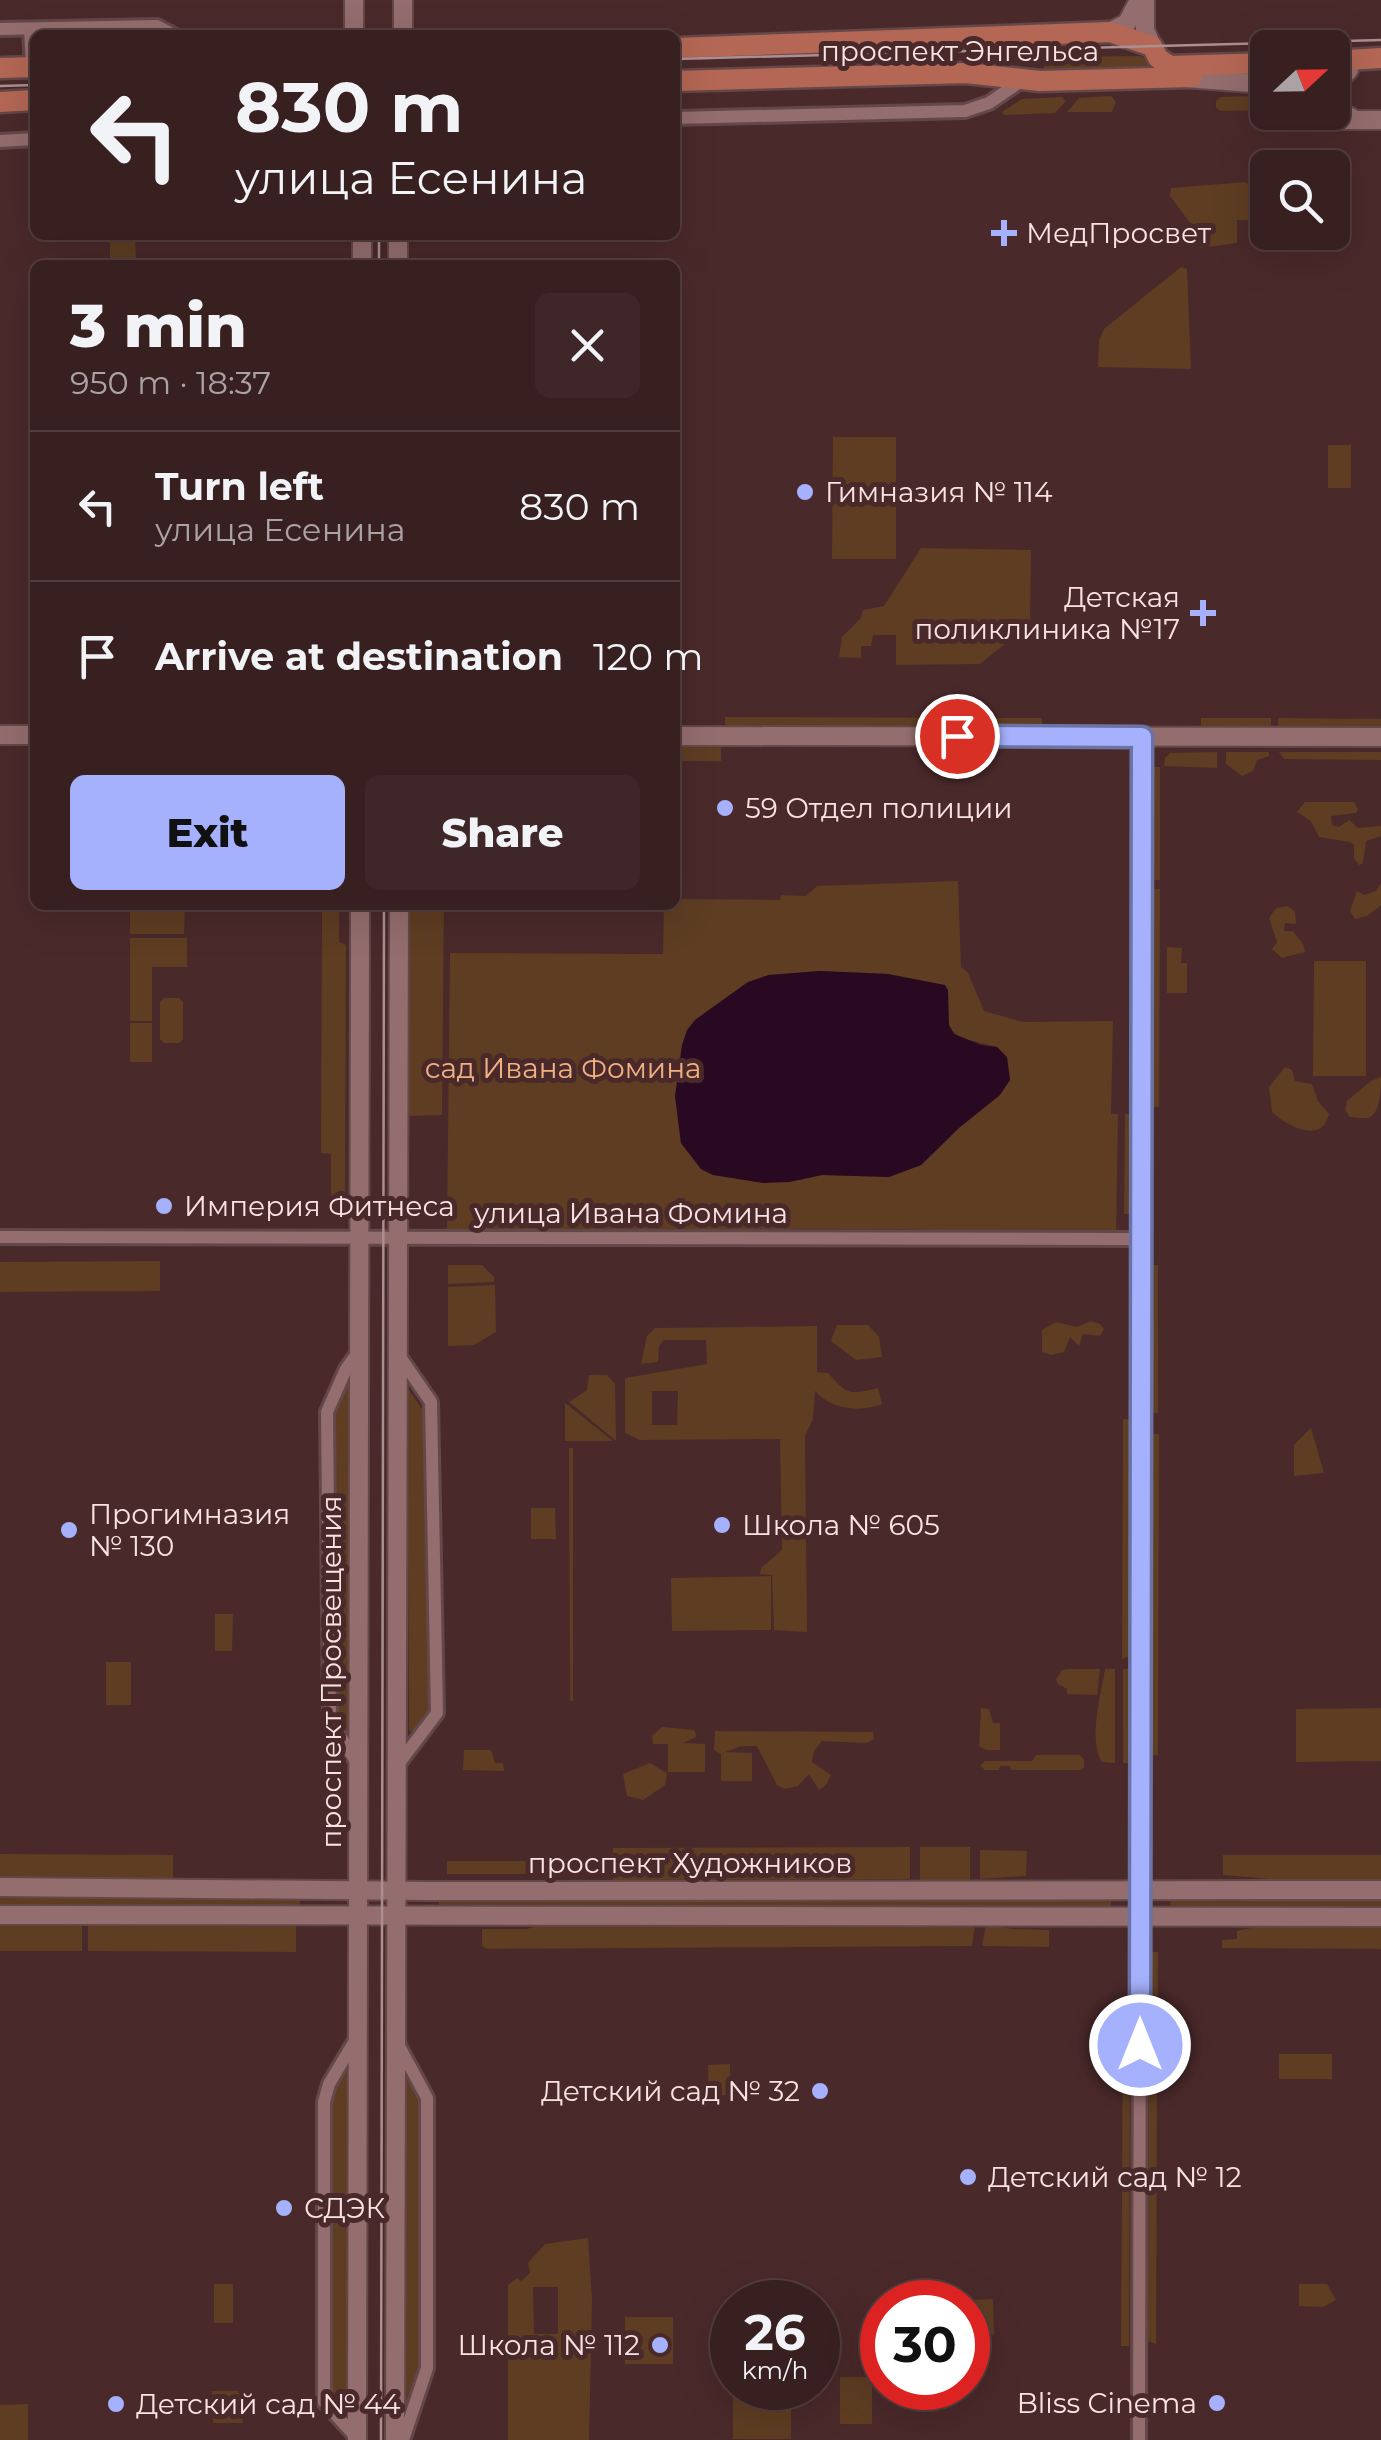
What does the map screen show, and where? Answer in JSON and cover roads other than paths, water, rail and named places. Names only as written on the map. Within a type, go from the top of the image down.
[{"type":"main road","name":"проспект Энгельса","points":[[680,48],[1110,32],[1152,46],[1158,58],[1170,66],[1250,64]]},
{"type":"main road","points":[[1350,64],[1381,58]]},
{"type":"main road","points":[[0,68],[30,67]]},
{"type":"main road","points":[[1350,68],[1381,69]]},
{"type":"main road","name":"проспект Энгельса","points":[[680,82],[966,73],[1024,79],[1250,74]]},
{"type":"main road","points":[[0,102],[30,100]]},
{"type":"street","points":[[354,0],[354,30]]},
{"type":"street","points":[[402,0],[403,30]]},
{"type":"street","points":[[1110,32],[1126,23],[1142,0]]},
{"type":"street","points":[[1142,0],[1152,46]]},
{"type":"street","points":[[0,29],[157,26],[165,30]]},
{"type":"street","name":"проспект Энгельса","points":[[1185,78],[1250,84]]},
{"type":"street","points":[[680,118],[965,110],[989,103],[1024,79]]},
{"type":"street","points":[[1350,116],[1357,120]]},
{"type":"street","points":[[1350,120],[1381,120]]},
{"type":"street","points":[[0,140],[30,140]]},
{"type":"street","points":[[0,735],[30,735]]},
{"type":"street","points":[[680,736],[1381,737]]},
{"type":"street","points":[[1139,2440],[1142,737]]},
{"type":"street","name":"проспект Просвещения","points":[[357,2439],[360,910]]},
{"type":"street","points":[[399,2440],[396,1917],[400,910]]},
{"type":"street","name":"улица Ивана Фомина","points":[[0,1237],[1141,1238]]},
{"type":"street","points":[[358,1765],[330,1720],[327,1412],[346,1368],[359,1351]]},
{"type":"street","points":[[397,1766],[437,1713],[430,1402],[398,1354]]},
{"type":"street","name":"проспект Художников","points":[[0,1887],[397,1891],[1381,1890]]},
{"type":"street","name":"проспект Художников","points":[[0,1915],[1381,1917]]},
{"type":"street","points":[[357,2439],[324,2402],[323,2151],[326,2092],[358,2037]]},
{"type":"street","points":[[396,2041],[427,2098],[426,2368],[399,2440]]},
{"type":"tram line","points":[[680,59],[1381,40]]},
{"type":"tram line","points":[[0,86],[30,85]]},
{"type":"tram line","points":[[379,240],[379,260]]},
{"type":"tram line","points":[[381,2440],[384,910]]},
{"type":"place","name":"МедПросвет","points":[[1004,233]]},
{"type":"place","name":"Гимназия № 114","points":[[805,492]]},
{"type":"place","name":"Детская поликлиника №17","points":[[1203,613]]},
{"type":"place","name":"59 Отдел полиции","points":[[725,808]]},
{"type":"place","name":"Империя Фитнеса","points":[[164,1206]]},
{"type":"place","name":"Школа № 605","points":[[722,1525]]},
{"type":"place","name":"Прогимназия № 130","points":[[69,1530]]},
{"type":"place","name":"Детский сад № 32","points":[[820,2091]]},
{"type":"place","name":"Детский сад № 12","points":[[968,2177]]},
{"type":"place","name":"СДЭК","points":[[284,2208]]},
{"type":"place","name":"Школа № 112","points":[[660,2345]]},
{"type":"place","name":"Bliss Cinema","points":[[1217,2403]]},
{"type":"place","name":"Детский сад № 44","points":[[116,2404]]},
{"type":"park label","name":"сад Ивана Фомина","points":[[563,1068]]}]
